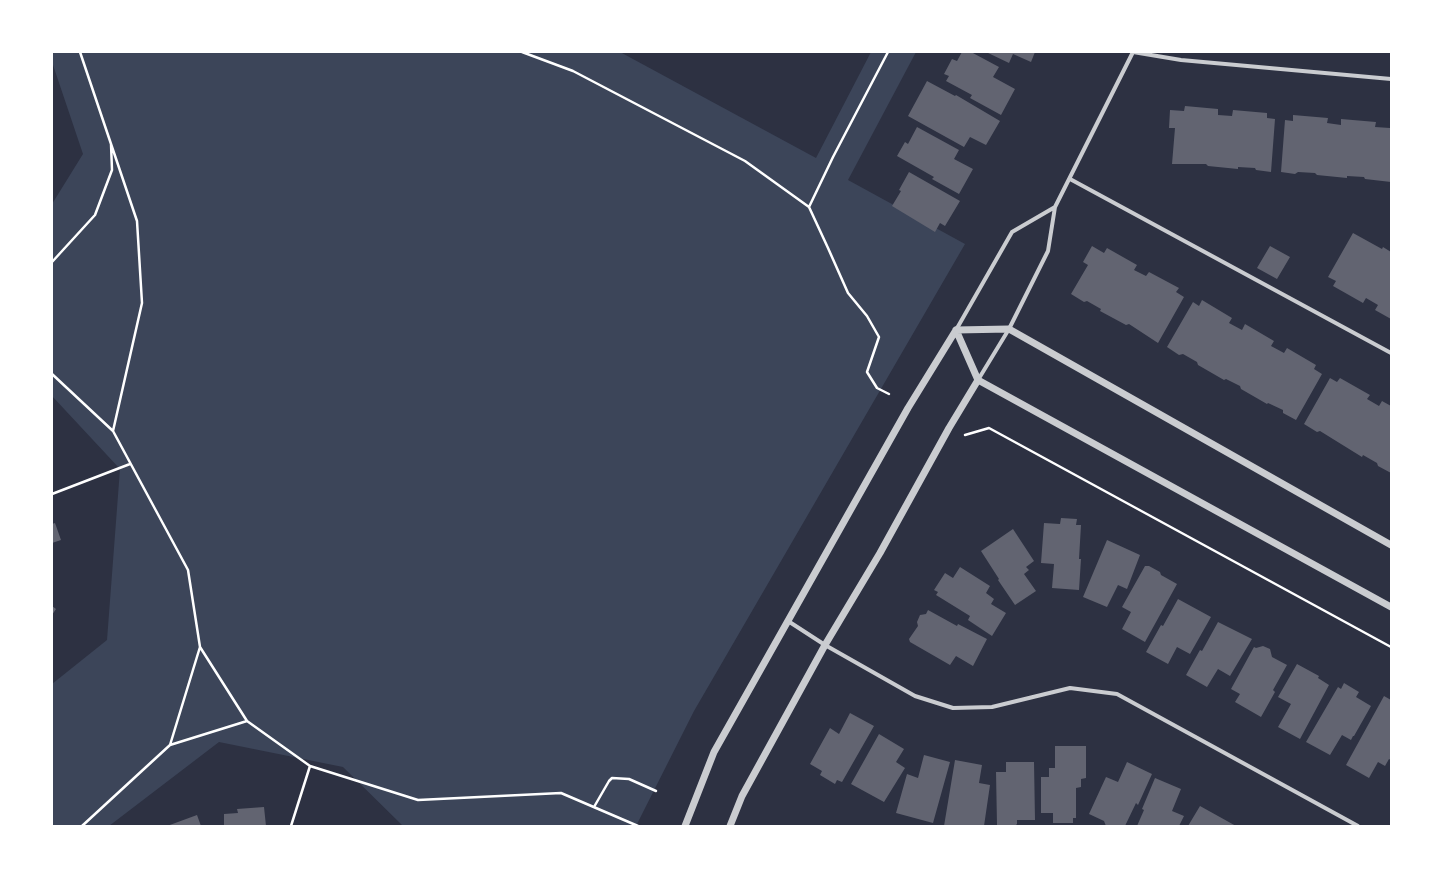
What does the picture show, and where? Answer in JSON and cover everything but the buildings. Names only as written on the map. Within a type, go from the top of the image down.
[{"type":"street","points":[[730,826],[742,796],[825,645],[880,553],[949,428],[1009,329],[1048,251],[1055,207],[1133,52],[1181,60],[1391,79]]},
{"type":"street","points":[[1070,179],[1391,353]]},
{"type":"street","points":[[685,826],[714,752],[908,408],[956,330],[1012,232],[1055,207]]},
{"type":"street","points":[[956,330],[1009,329],[1391,545]]},
{"type":"street","points":[[956,330],[978,380],[1391,607]]},
{"type":"street","points":[[788,621],[825,645],[915,696],[953,708],[992,707],[1070,688],[1117,694],[1358,826]]},
{"type":"path","points":[[80,52],[137,221],[142,303],[113,431]]},
{"type":"path","points":[[522,52],[573,71],[745,161],[808,207],[848,293],[867,316],[879,337],[867,372],[878,388],[889,394]]},
{"type":"path","points":[[808,207],[888,52]]},
{"type":"path","points":[[52,262],[95,215],[112,170],[110,139]]},
{"type":"path","points":[[52,374],[113,431],[188,570],[200,647],[247,721],[310,766],[418,800],[561,792],[638,826]]},
{"type":"path","points":[[962,436],[989,428],[1391,647]]},
{"type":"path","points":[[52,494],[130,464]]},
{"type":"path","points":[[170,746],[200,647]]},
{"type":"path","points":[[82,826],[170,746],[247,721]]},
{"type":"path","points":[[291,826],[310,766]]},
{"type":"path","points":[[594,807],[612,778],[629,779],[656,791]]},
{"type":"shaded area","points":[[52,52],[620,52],[816,158],[871,52],[916,52],[848,180],[965,244],[694,711],[636,826],[403,826],[343,767],[219,742],[109,826],[52,826],[52,684],[107,640],[120,469],[52,396],[52,204],[83,154],[52,62]]}]
